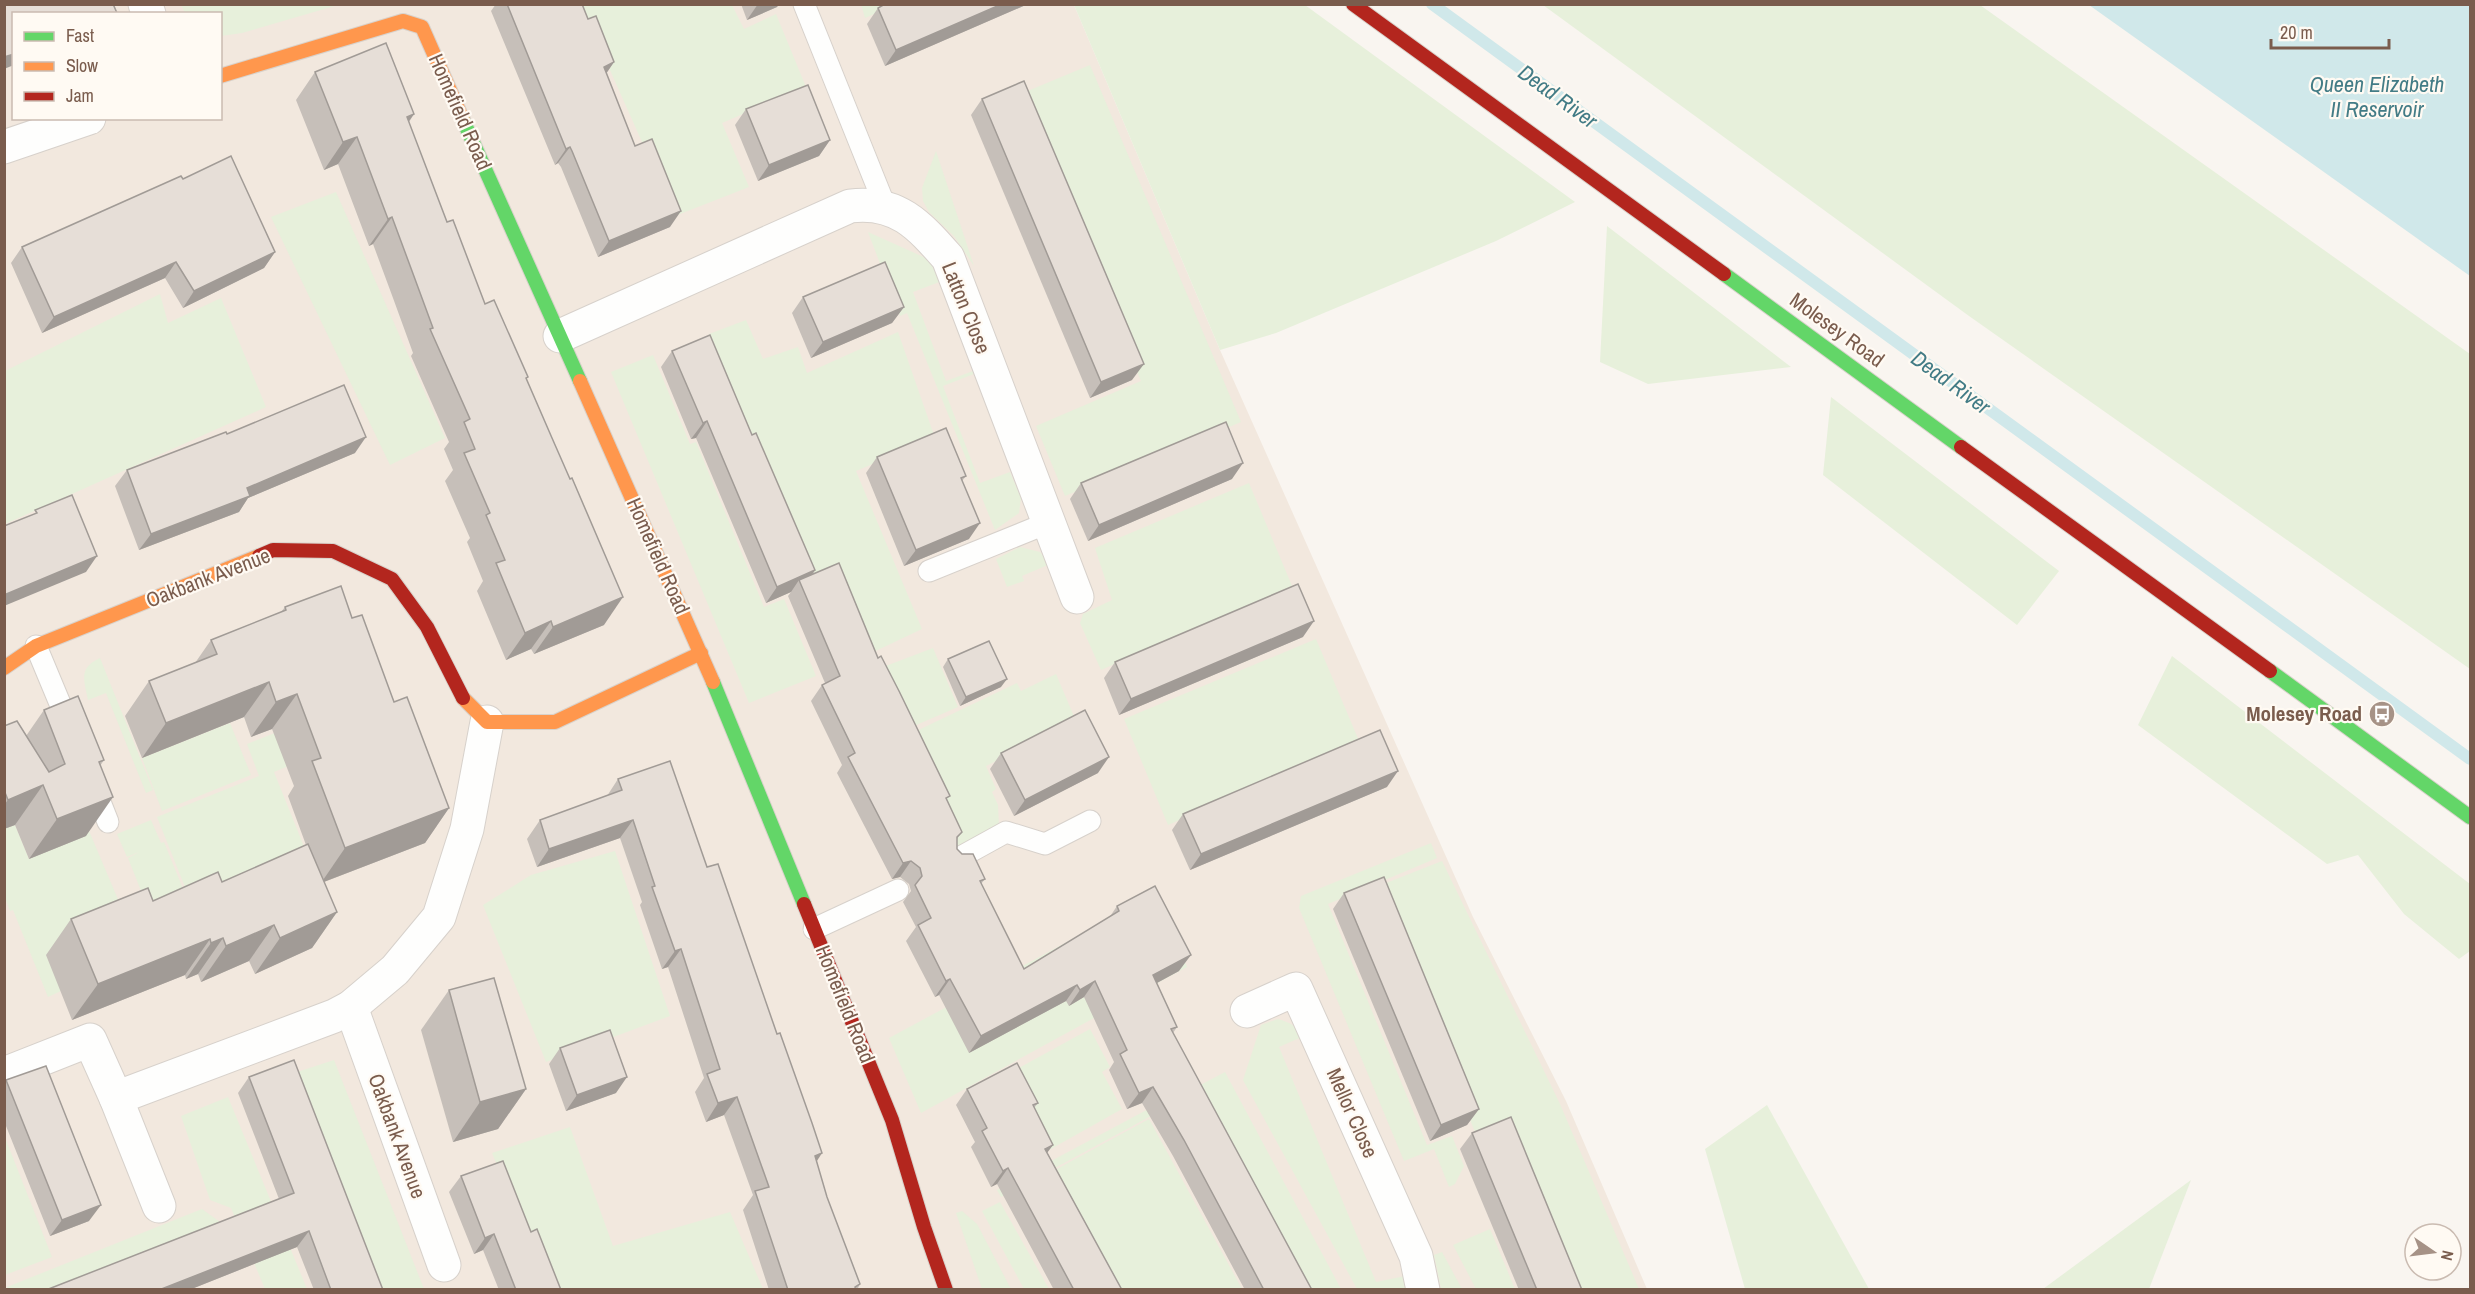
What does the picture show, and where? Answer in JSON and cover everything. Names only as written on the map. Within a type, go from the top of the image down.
[{"type":"street","name":"Molesey Road","points":[[1353,4],[2470,817]]},
{"type":"street","name":"Homefield Road","points":[[222,75],[403,21],[422,27],[701,653],[892,1120],[924,1227],[946,1290]]},
{"type":"street","points":[[4,147],[83,120]]},
{"type":"street","points":[[560,336],[850,206],[868,204],[885,206]]},
{"type":"street","name":"Latton Close","points":[[885,206],[922,230],[948,258],[1077,597]]},
{"type":"street","name":"Oakbank Avenue","points":[[4,668],[36,646],[273,550],[333,550],[392,579],[427,627],[461,696],[487,722]]},
{"type":"street","points":[[117,1098],[334,1016],[351,1007],[395,970],[439,917],[467,829],[487,722],[555,722],[701,653]]},
{"type":"street","name":"Mellor Close","points":[[1246,1011],[1296,989],[1416,1256],[1423,1290]]},
{"type":"street","name":"Oakbank Avenue","points":[[351,1007],[444,1265]]},
{"type":"street","points":[[4,1074],[90,1040],[117,1098],[159,1206]]},
{"type":"lane","points":[[804,4],[885,206]]},
{"type":"lane","points":[[929,571],[1050,522]]},
{"type":"lane","points":[[36,646],[77,745]]},
{"type":"lane","points":[[86,767],[108,822]]},
{"type":"lane","points":[[957,859],[1006,832],[1045,844],[1090,821]]},
{"type":"lane","points":[[814,929],[897,890]]},
{"type":"shaded area","points":[[5,5],[1074,5],[1220,350],[1473,917],[1566,1101],[1647,1289],[5,1290]]},
{"type":"green space","points":[[861,4],[895,5],[865,18]]},
{"type":"green space","points":[[181,5],[338,5],[242,33],[222,36],[222,12],[184,12]]},
{"type":"green space","points":[[581,5],[732,5],[744,29],[776,14],[806,87],[722,123],[749,187],[675,216]]},
{"type":"green space","points":[[1074,5],[1305,5],[1575,202],[1496,241],[1276,333],[1220,350]]},
{"type":"green space","points":[[1543,5],[1980,5],[2470,354],[2470,669],[1969,316]]},
{"type":"green space","points":[[1090,65],[1241,422],[1065,496],[1036,426],[1141,381],[1018,95]]},
{"type":"green space","points":[[936,151],[974,266],[954,236],[929,212],[923,201],[922,188]]},
{"type":"green space","points":[[336,192],[445,438],[390,465],[271,217]]},
{"type":"green space","points":[[1607,226],[1791,367],[1648,384],[1600,362]]},
{"type":"green space","points":[[868,232],[928,259],[942,281],[913,292],[946,381],[973,371],[974,374],[943,386],[980,483],[1010,472],[1021,498],[1019,513],[995,530],[907,313],[900,316]]},
{"type":"green space","points":[[160,294],[168,323],[221,298],[266,407],[5,524],[5,371]]},
{"type":"green space","points":[[746,320],[763,359],[798,347],[807,373],[898,332],[935,438],[856,471],[922,629],[865,656],[808,581],[709,334]]},
{"type":"green space","points":[[653,355],[690,444],[696,442],[764,607],[784,599],[816,676],[749,703],[611,372]]},
{"type":"green space","points":[[1831,397],[2059,571],[2017,625],[1823,475]]},
{"type":"green space","points":[[1249,483],[1292,586],[1101,670],[1080,623],[1083,614],[1112,600],[1095,548]]},
{"type":"green space","points":[[1020,547],[1040,552],[1050,564],[1022,576],[1024,581],[1007,587],[996,559]]},
{"type":"green space","points":[[1316,639],[1359,741],[1168,825],[1124,719]]},
{"type":"green space","points":[[933,648],[958,707],[914,726],[870,672]]},
{"type":"green space","points":[[2172,656],[2470,884],[2470,951],[2459,959],[2404,914],[2358,855],[2327,864],[2138,725]]},
{"type":"green space","points":[[100,658],[153,790],[146,793],[106,693],[88,700],[84,681],[85,670]]},
{"type":"green space","points":[[1056,674],[1076,721],[986,766],[996,789],[992,792],[998,805],[999,826],[954,849],[908,735],[1017,683],[1021,691]]},
{"type":"green space","points":[[230,723],[251,775],[162,811],[142,758]]},
{"type":"green space","points":[[290,727],[303,760],[274,772],[311,864],[195,912],[157,817],[259,776],[247,744]]},
{"type":"green space","points":[[76,800],[155,987],[61,991],[48,997],[13,910],[10,911],[5,898],[4,829],[15,825],[29,859]]},
{"type":"green space","points":[[151,820],[161,843],[164,842],[190,906],[151,916],[128,858],[139,852],[127,857],[117,834]]},
{"type":"green space","points":[[1431,843],[1437,858],[1328,904],[1427,1145],[1452,1136],[1464,1166],[1455,1184],[1449,1187],[1434,1149],[1404,1161],[1299,908],[1301,896]]},
{"type":"green space","points":[[615,851],[670,1016],[546,1062],[483,905],[531,875]]},
{"type":"green space","points":[[1442,861],[1560,1104],[1639,1289],[1570,1289],[1477,1137],[1376,887]]},
{"type":"green space","points":[[1156,894],[1187,967],[921,1113],[889,1038]]},
{"type":"green space","points":[[1278,1019],[1293,1025],[1304,1036],[1279,1047],[1376,1282],[1405,1276],[1406,1289],[1357,1289],[1243,1080],[1261,1025]]},
{"type":"green space","points":[[1090,1029],[1110,1067],[1102,1072],[1122,1109],[1042,1154],[1006,1075]]},
{"type":"green space","points":[[334,1060],[424,1289],[371,1289],[288,1075]]},
{"type":"green space","points":[[1225,1072],[1341,1289],[1295,1289],[1191,1090]]},
{"type":"green space","points":[[1184,1090],[1188,1096],[1001,1197],[997,1190]]},
{"type":"green space","points":[[228,1097],[307,1289],[265,1289],[231,1208],[210,1200],[181,1116]]},
{"type":"green space","points":[[1767,1105],[1869,1289],[1745,1289],[1705,1149]]},
{"type":"green space","points":[[1149,1119],[1242,1289],[1103,1289],[1042,1177]]},
{"type":"green space","points":[[570,1127],[613,1246],[730,1212],[763,1289],[549,1289],[492,1153]]},
{"type":"green space","points":[[4,1135],[52,1257],[5,1275],[4,1275]]},
{"type":"green space","points":[[2191,1180],[2149,1289],[2043,1289]]},
{"type":"green space","points":[[1000,1202],[1049,1289],[1024,1289],[982,1211]]},
{"type":"green space","points":[[202,1209],[227,1227],[70,1289],[8,1290],[7,1287]]},
{"type":"green space","points":[[962,1211],[977,1224],[1011,1289],[982,1289],[956,1213]]},
{"type":"green space","points":[[1490,1229],[1515,1289],[1476,1289],[1453,1245]]},
{"type":"green space","points":[[1442,1252],[1462,1289],[1441,1289],[1434,1255]]},
{"type":"water","name":"Queen Elizabeth II Reservoir","points":[[2089,5],[2470,5],[2470,276]]},
{"type":"building","points":[[4,4],[113,4],[117,12],[12,12],[12,55],[4,57]]},
{"type":"building","points":[[507,4],[582,4],[588,19],[596,16],[614,62],[604,67],[635,146],[652,139],[681,211],[609,241],[572,151],[570,147],[566,149]]},
{"type":"building","points":[[885,4],[1002,4],[896,50],[878,8]]},
{"type":"building","points":[[386,43],[414,114],[407,117],[447,222],[453,220],[485,304],[494,300],[623,597],[553,627],[551,621],[525,633],[496,563],[505,560],[486,515],[490,513],[464,453],[475,449],[464,422],[470,419],[430,329],[433,328],[392,217],[388,219],[357,137],[343,142],[315,72]]},
{"type":"building","points":[[1024,81],[1144,364],[1101,382],[982,99]]},
{"type":"building","points":[[808,85],[830,140],[769,165],[746,109]]},
{"type":"building","points":[[231,156],[275,252],[194,291],[176,262],[54,317],[22,247],[181,176],[183,179]]},
{"type":"building","points":[[885,262],[904,307],[823,342],[803,297]]},
{"type":"building","points":[[710,335],[752,435],[756,433],[815,570],[777,587],[707,421],[703,423],[672,351]]},
{"type":"building","points":[[344,385],[366,437],[247,488],[250,496],[151,534],[127,470],[226,432],[227,434]]},
{"type":"building","points":[[1226,422],[1243,463],[1099,525],[1081,483]]},
{"type":"building","points":[[946,428],[966,476],[961,478],[980,523],[916,550],[877,457]]},
{"type":"building","points":[[72,495],[97,556],[4,595],[4,526],[37,513],[35,510]]},
{"type":"building","points":[[839,563],[878,658],[881,656],[950,796],[946,798],[962,832],[957,837],[957,849],[962,854],[973,854],[985,879],[980,881],[1024,969],[1119,911],[1117,906],[1155,886],[1191,955],[1153,975],[1177,1027],[1171,1029],[1312,1290],[1264,1290],[1153,1087],[1139,1093],[1120,1054],[1127,1050],[1095,981],[1080,990],[1077,985],[981,1036],[950,979],[946,981],[918,925],[931,918],[915,885],[922,876],[920,868],[911,861],[903,863],[848,757],[855,753],[822,685],[840,676],[799,580]]},
{"type":"building","points":[[1298,584],[1314,621],[1131,699],[1115,662]]},
{"type":"building","points":[[341,586],[352,618],[362,615],[394,702],[407,697],[449,808],[345,848],[312,761],[321,758],[297,694],[276,702],[269,682],[166,723],[149,681],[217,654],[211,640],[286,610],[285,607]]},
{"type":"building","points":[[989,641],[1007,679],[966,697],[948,659]]},
{"type":"building","points":[[78,696],[104,760],[99,762],[113,797],[57,819],[43,785],[8,800],[4,790],[4,726],[17,721],[49,772],[65,764],[44,710]]},
{"type":"building","points":[[1085,710],[1109,757],[1025,800],[1001,753]]},
{"type":"building","points":[[1380,730],[1398,771],[1201,854],[1183,814]]},
{"type":"building","points":[[670,761],[707,867],[718,864],[777,1034],[780,1033],[812,1123],[822,1153],[815,1156],[827,1197],[860,1284],[855,1287],[856,1290],[788,1290],[755,1191],[769,1187],[737,1097],[718,1103],[707,1074],[720,1069],[681,949],[675,951],[652,887],[655,886],[633,820],[549,849],[540,820],[622,790],[618,779]]},
{"type":"building","points":[[308,844],[337,912],[280,938],[274,925],[226,946],[223,938],[211,943],[210,939],[98,984],[71,919],[148,888],[153,901],[218,872],[222,882]]},
{"type":"building","points":[[1384,877],[1479,1109],[1441,1125],[1344,893]]},
{"type":"building","points":[[494,978],[526,1089],[480,1102],[449,990]]},
{"type":"building","points":[[610,1030],[627,1077],[577,1095],[560,1048]]},
{"type":"building","points":[[294,1060],[383,1290],[331,1290],[309,1231],[159,1290],[46,1290],[294,1193],[249,1077]]},
{"type":"building","points":[[1017,1063],[1038,1103],[1033,1105],[1053,1145],[1045,1149],[1122,1290],[1074,1290],[1008,1168],[1003,1171],[982,1131],[987,1128],[967,1089]]},
{"type":"building","points":[[46,1066],[101,1205],[62,1220],[6,1080]]},
{"type":"building","points":[[1511,1117],[1582,1290],[1537,1290],[1472,1133]]},
{"type":"building","points":[[503,1161],[531,1232],[537,1229],[561,1290],[516,1290],[494,1234],[485,1238],[461,1176]]},
{"type":"waterway","name":"Dead River","points":[[1432,4],[2470,759]]},
{"type":"traffic: fast","points":[[463,120],[580,381]]},
{"type":"traffic: fast","points":[[1724,274],[1961,447]]},
{"type":"traffic: fast","points":[[2270,671],[2470,817]]},
{"type":"traffic: fast","points":[[713,682],[804,904]]},
{"type":"traffic: slow","points":[[222,75],[403,21],[422,27],[463,120]]},
{"type":"traffic: slow","points":[[580,381],[713,682]]},
{"type":"traffic: slow","points":[[4,668],[36,646],[259,556]]},
{"type":"traffic: slow","points":[[463,698],[487,722],[555,722],[701,653]]},
{"type":"traffic: jam","points":[[1353,4],[1724,274]]},
{"type":"traffic: jam","points":[[1961,447],[2270,671]]},
{"type":"traffic: jam","points":[[259,556],[273,550],[333,551],[392,579],[427,627],[463,698]]},
{"type":"traffic: jam","points":[[804,904],[892,1120],[924,1227],[946,1290]]},
{"type":"place","name":"Molesey Road","points":[[2382,714]]}]
